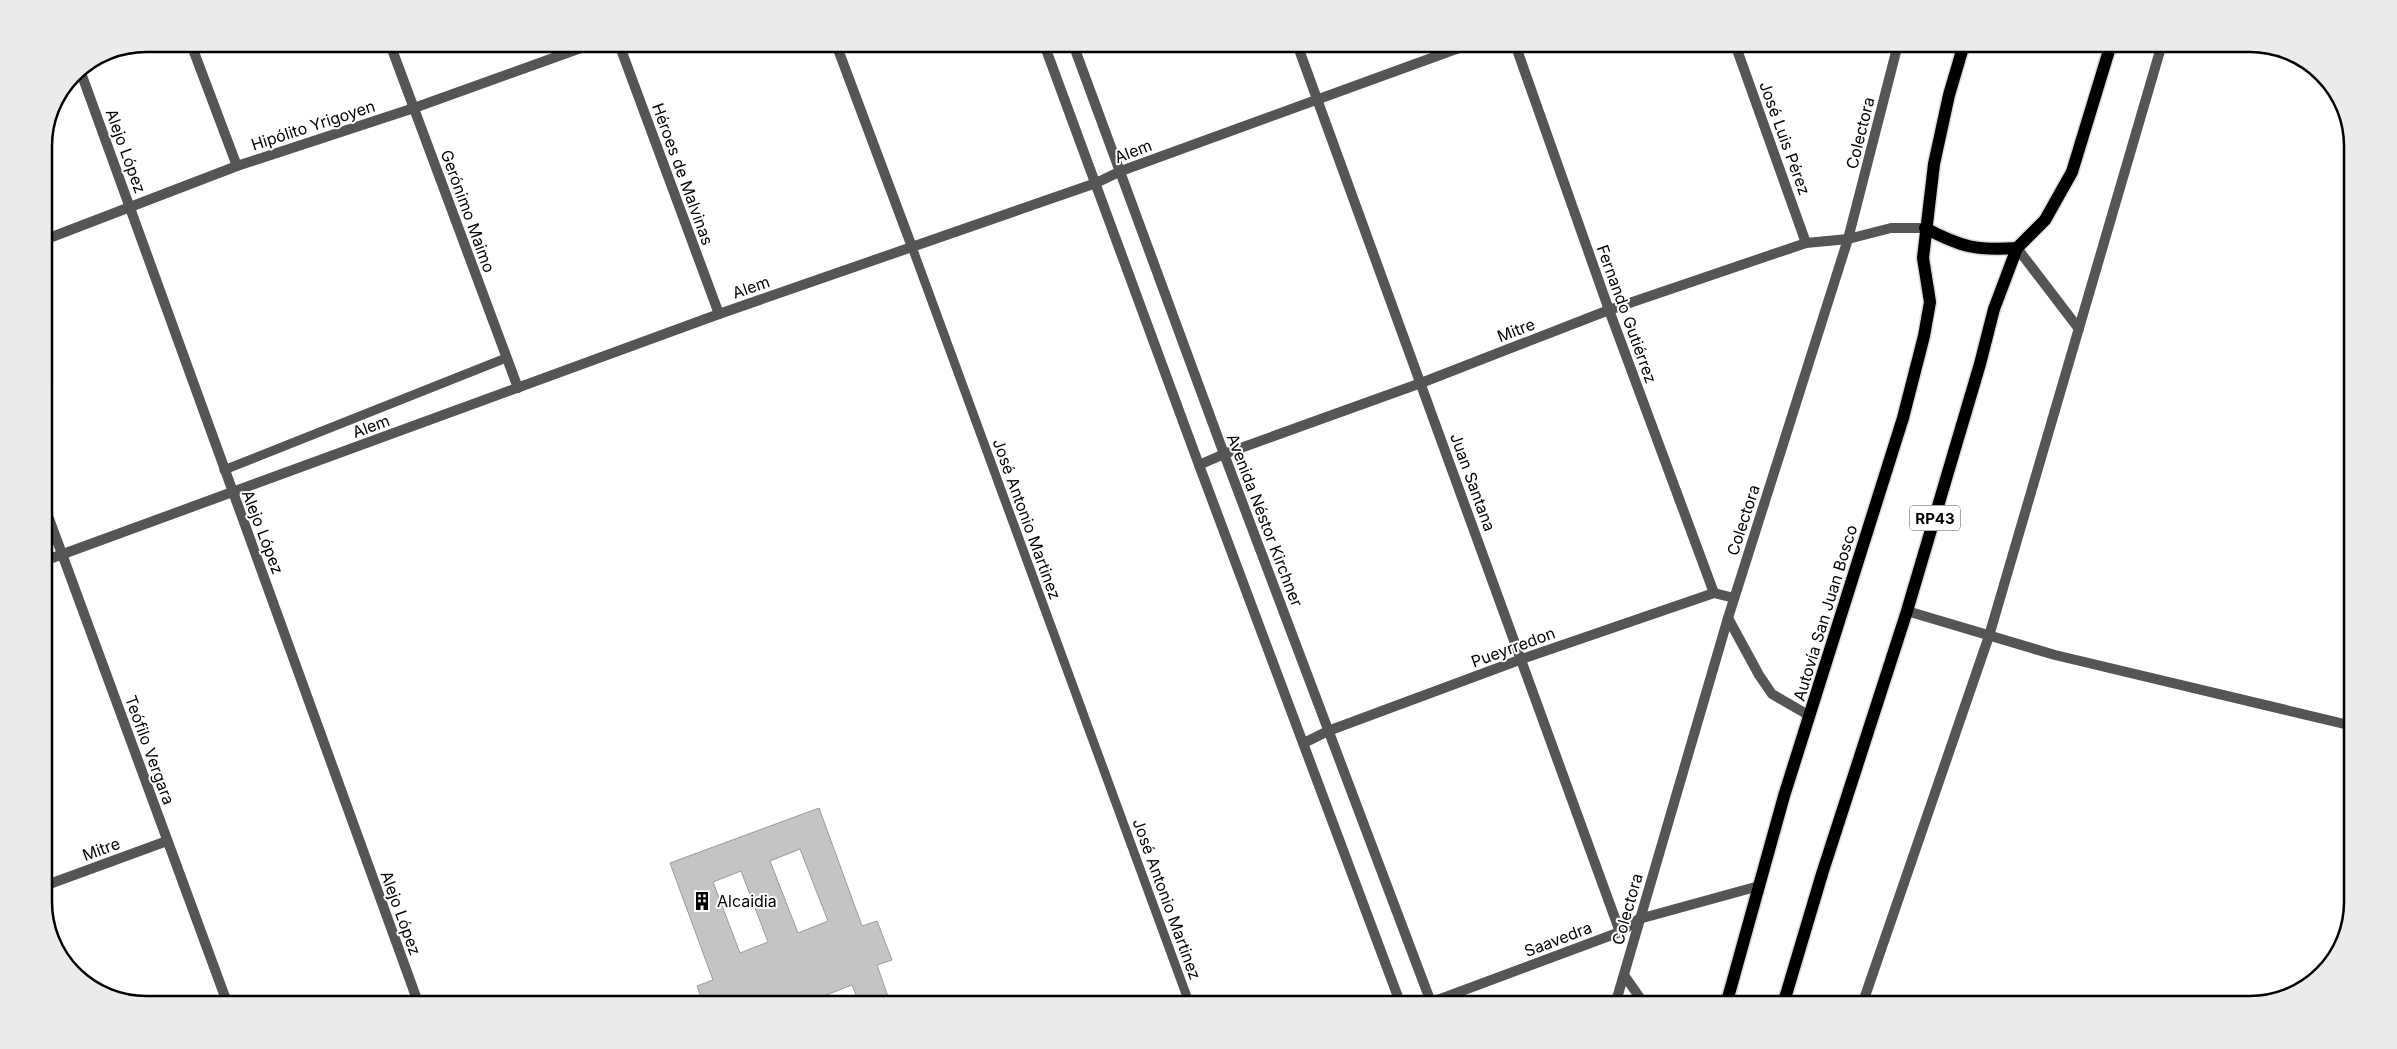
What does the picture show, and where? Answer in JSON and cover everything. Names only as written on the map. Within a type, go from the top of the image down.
[{"type":"main road","name":"Autovía San Juan Bosco","points":[[1728,996],[1784,796],[1903,418],[1924,336],[1930,302],[1923,258],[1925,228],[1934,164],[1949,95],[1962,52]]},
{"type":"main road","name":"RP43","points":[[1786,996],[1822,874],[1907,611],[1980,364],[1994,309],[2017,248],[2045,220],[2072,172],[2109,52]]},
{"type":"main road","points":[[1925,228],[1955,244],[1990,250],[2017,248]]},
{"type":"street","points":[[195,52],[237,166]]},
{"type":"street","name":"Gerónimo Maimo","points":[[393,52],[518,388]]},
{"type":"street","name":"Hipólito Yrigoyen","points":[[53,237],[237,166],[414,108],[570,52]]},
{"type":"street","name":"Héroes de Malvinas","points":[[622,52],[719,314]]},
{"type":"street","name":"José Antonio Martinez","points":[[839,52],[912,247]]},
{"type":"street","points":[[1047,52],[1398,996]]},
{"type":"street","name":"Avenida Néstor Kirchner","points":[[1076,52],[1426,996]]},
{"type":"street","name":"Juan Santana","points":[[1300,52],[1620,932]]},
{"type":"street","name":"Alem","points":[[53,558],[719,314],[1096,183],[1121,172],[1448,52]]},
{"type":"street","name":"Fernando Gutiérrez","points":[[1518,52],[1609,310],[1714,593]]},
{"type":"street","name":"José Luis Pérez","points":[[1738,52],[1806,243]]},
{"type":"street","name":"Colectora","points":[[1618,996],[1734,598],[1848,239],[1896,52]]},
{"type":"street","points":[[1865,996],[1989,636],[2160,52]]},
{"type":"street","name":"Alejo López","points":[[83,78],[416,996]]},
{"type":"street","name":"Mitre","points":[[1199,465],[1224,454],[1421,383],[1609,310],[1806,243],[1848,239],[1892,228],[1925,228]]},
{"type":"street","points":[[2017,248],[2079,329]]},
{"type":"street","name":"Teófilo Vergara","points":[[53,530],[225,996]]},
{"type":"street","points":[[1714,593],[1734,598]]},
{"type":"street","name":"Pueyrredon","points":[[1304,743],[1328,730],[1522,659],[1714,593]]},
{"type":"street","points":[[1907,611],[2055,655],[2344,724]]},
{"type":"street","points":[[1728,618],[1759,675],[1772,694],[1810,716]]},
{"type":"street","name":"Mitre","points":[[53,883],[168,841]]},
{"type":"street","name":"Saavedra","points":[[1450,996],[1620,932],[1639,920],[1759,886]]},
{"type":"street","points":[[1624,975],[1639,996]]},
{"type":"lane","name":"José Antonio Martinez","points":[[912,247],[1187,996]]},
{"type":"lane","points":[[224,470],[506,358]]},
{"type":"building","name":"Alcaidia","points":[[819,808],[862,926],[877,921],[892,960],[877,965],[888,996],[856,996],[852,985],[824,996],[701,996],[697,986],[713,980],[670,863]],"holes":[[[800,849],[828,921],[798,933],[770,861]],[[741,871],[768,942],[740,953],[713,882]]]},
{"type":"place","name":"Alcaidia","points":[[702,901]]}]
